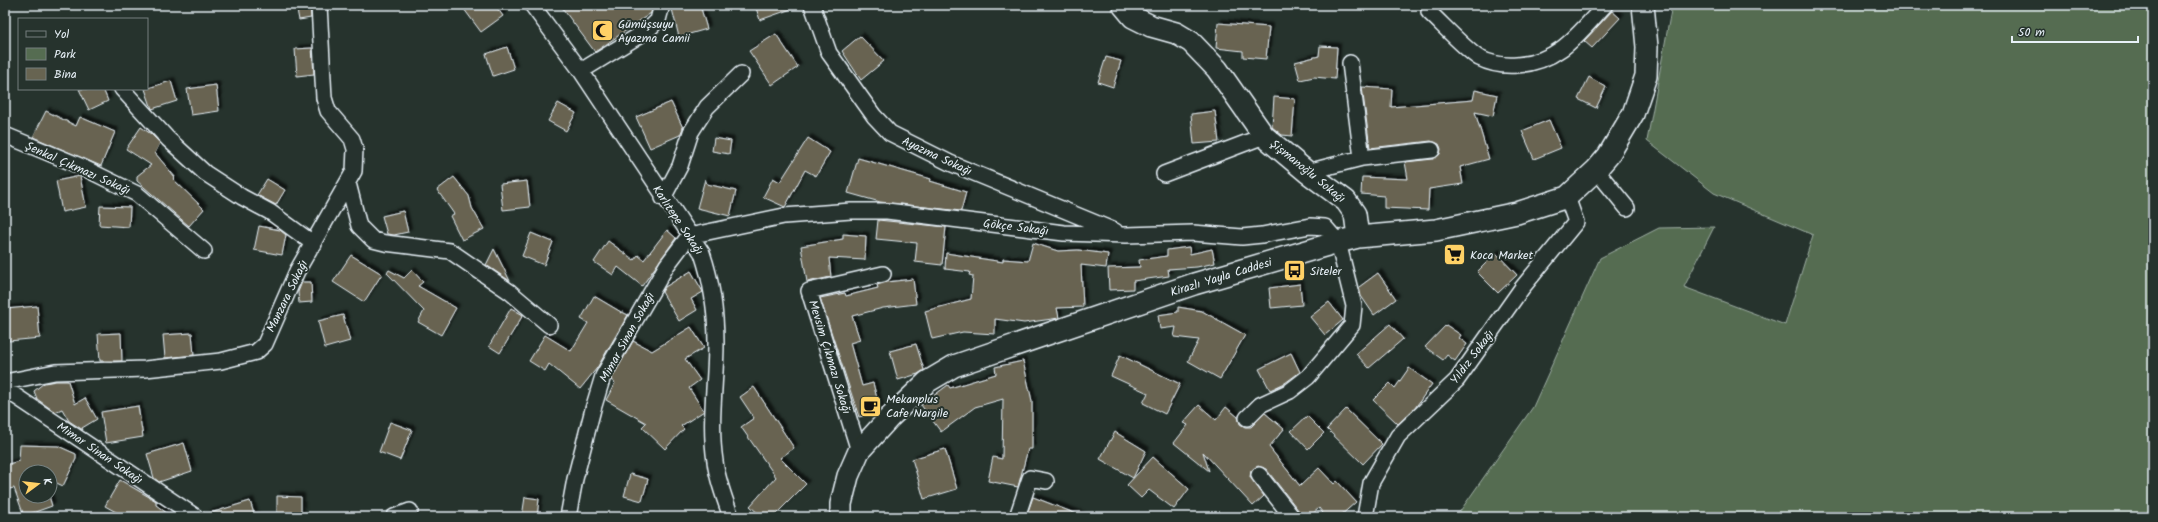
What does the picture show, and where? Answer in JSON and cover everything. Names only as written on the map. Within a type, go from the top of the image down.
[{"type":"main road","name":"Şişmanoğlu Sokağı","points":[[1123,5],[1133,17],[1151,26],[1176,33],[1191,42],[1217,68],[1264,136],[1307,172],[1346,201],[1355,214],[1348,239]]},
{"type":"main road","name":"Kirazlı Yayla Caddesi","points":[[841,517],[842,504],[848,476],[859,451],[889,418],[927,382],[954,366],[1194,284],[1348,239],[1443,228],[1517,213],[1567,197],[1596,170],[1608,156],[1634,114],[1646,76],[1647,46],[1643,5]]},
{"type":"street","name":"Manzara Sokağı","points":[[5,382],[55,372],[145,369],[221,361],[256,352],[265,344],[297,271],[314,244],[354,171],[355,149],[352,139],[328,111],[324,98],[319,5]]},
{"type":"street","name":"Karlıtepe Sokağı","points":[[532,5],[581,71],[663,198],[702,253],[709,273],[714,298],[716,343],[712,420],[715,461],[731,517]]},
{"type":"street","points":[[581,71],[648,30],[658,20],[662,5]]},
{"type":"street","name":"Ayazma Sokağı","points":[[812,5],[829,53],[874,116],[890,133],[950,163],[1126,235]]},
{"type":"street","points":[[1429,12],[1478,57],[1502,66],[1532,64],[1553,56],[1569,44],[1605,5]]},
{"type":"street","points":[[1350,63],[1362,158]]},
{"type":"street","points":[[663,198],[680,166],[691,132],[707,108],[742,74]]},
{"type":"street","points":[[123,90],[168,139],[206,173],[242,197],[270,212],[314,244]]},
{"type":"street","name":"Şenkal Çıkmazı Sokağı","points":[[5,135],[80,166],[137,194],[204,251]]},
{"type":"street","points":[[1164,174],[1264,136]]},
{"type":"street","points":[[1307,172],[1362,158],[1432,150]]},
{"type":"street","points":[[1596,170],[1627,208]]},
{"type":"street","points":[[348,183],[359,226],[373,240],[384,243],[450,251],[510,292],[549,325]]},
{"type":"street","name":"Yıldız Sokağı","points":[[1365,517],[1371,483],[1398,436],[1457,380],[1522,288],[1576,222],[1567,197]]},
{"type":"street","name":"Gökçe Sokağı","points":[[689,236],[784,216],[851,211],[887,211],[1064,233],[1126,235],[1193,233],[1242,236],[1262,235],[1310,226],[1325,227],[1348,239]]},
{"type":"street","name":"Mimar Sinan Sokağı","points":[[568,517],[575,479],[603,376],[668,265],[689,236]]},
{"type":"street","points":[[1247,418],[1260,405],[1290,391],[1308,377],[1334,349],[1352,325],[1354,306],[1348,239]]},
{"type":"street","name":"Mevsim Çıkmazı Sokağı","points":[[859,451],[809,291],[883,274]]},
{"type":"street","name":"Mimar Sinan Sokağı","points":[[5,389],[196,517]]},
{"type":"street","points":[[1259,475],[1292,517]]},
{"type":"street","points":[[1017,517],[1030,478],[1046,481]]},
{"type":"street","points":[[394,517],[410,511]]},
{"type":"green space","points":[[1672,5],[2153,5],[2153,517],[1456,517],[1533,407],[1600,258],[1659,228],[1714,227],[1684,287],[1785,325],[1813,235],[1714,193],[1647,141]]},
{"type":"building","points":[[296,5],[310,5],[311,18],[299,20]]},
{"type":"building","points":[[461,5],[495,5],[503,16],[481,32]]},
{"type":"building","name":"Gümüşsuyu Ayazma Camii","points":[[560,5],[653,5],[651,13],[595,52]]},
{"type":"building","points":[[671,5],[700,5],[707,29],[679,37]]},
{"type":"building","points":[[755,5],[797,5],[797,7],[760,20]]},
{"type":"building","points":[[1612,11],[1620,18],[1592,48],[1584,41]]},
{"type":"building","points":[[1218,23],[1269,27],[1266,59],[1243,57],[1243,51],[1216,48]]},
{"type":"building","points":[[776,34],[798,67],[772,85],[749,51]]},
{"type":"building","points":[[860,36],[884,61],[861,80],[842,51]]},
{"type":"building","points":[[1320,46],[1337,47],[1335,79],[1314,77],[1300,80],[1295,62],[1319,56]]},
{"type":"building","points":[[507,47],[514,69],[493,76],[486,54]]},
{"type":"building","points":[[312,48],[314,74],[297,76],[295,49]]},
{"type":"building","points":[[1106,57],[1121,61],[1113,87],[1098,82]]},
{"type":"building","points":[[1589,77],[1606,87],[1596,108],[1578,99]]},
{"type":"building","points":[[171,81],[177,101],[152,109],[145,90],[148,90],[148,88]]},
{"type":"building","points":[[216,85],[219,111],[191,115],[187,89]]},
{"type":"building","points":[[1362,87],[1392,89],[1391,107],[1473,100],[1475,90],[1497,95],[1493,116],[1475,112],[1489,159],[1460,167],[1463,184],[1429,189],[1428,210],[1384,208],[1384,196],[1361,194],[1362,177],[1408,179],[1405,162],[1433,159],[1440,154],[1441,149],[1439,144],[1431,141],[1370,148]]},
{"type":"building","points":[[79,90],[103,90],[108,101],[89,110]]},
{"type":"building","points":[[1274,97],[1295,99],[1292,136],[1282,135],[1272,127]]},
{"type":"building","points":[[671,102],[683,128],[680,135],[650,148],[636,117]]},
{"type":"building","points":[[558,103],[576,113],[566,131],[548,121]]},
{"type":"building","points":[[46,111],[76,126],[80,117],[115,132],[101,166],[33,137]]},
{"type":"building","points":[[1215,111],[1219,142],[1194,144],[1191,114]]},
{"type":"building","points":[[1549,120],[1561,148],[1534,159],[1522,131]]},
{"type":"building","points":[[141,127],[160,143],[155,153],[175,177],[173,179],[204,209],[189,226],[137,181],[137,176],[151,165],[126,149]]},
{"type":"building","points":[[714,138],[731,141],[729,154],[712,151]]},
{"type":"building","points":[[808,138],[830,152],[816,176],[805,170],[785,207],[763,197],[773,178],[780,182]]},
{"type":"building","points":[[858,158],[931,179],[930,181],[966,192],[961,211],[880,202],[848,193]]},
{"type":"building","points":[[80,176],[86,207],[62,212],[56,181]]},
{"type":"building","points":[[454,177],[469,196],[472,208],[484,229],[462,240],[450,216],[454,214],[437,190]]},
{"type":"building","points":[[267,179],[285,190],[276,205],[257,195]]},
{"type":"building","points":[[705,179],[707,184],[736,191],[730,216],[697,208]]},
{"type":"building","points":[[527,181],[530,207],[503,210],[500,184]]},
{"type":"building","points":[[100,206],[130,207],[129,227],[99,225]]},
{"type":"building","points":[[403,211],[408,232],[394,235],[387,234],[382,216]]},
{"type":"building","points":[[878,220],[946,227],[942,265],[915,262],[917,243],[876,239]]},
{"type":"building","points":[[259,226],[280,230],[286,235],[282,255],[254,250]]},
{"type":"building","points":[[667,230],[676,238],[642,286],[618,267],[613,275],[594,262],[608,241],[634,260],[638,255],[644,260]]},
{"type":"building","points":[[531,233],[553,242],[544,265],[522,256]]},
{"type":"building","points":[[843,234],[866,236],[865,260],[829,258],[831,277],[807,282],[801,246],[843,239]]},
{"type":"building","points":[[1033,243],[1058,251],[1078,250],[1108,254],[1106,268],[1081,265],[1083,307],[1057,308],[1059,318],[1024,323],[995,319],[995,334],[963,332],[932,339],[925,311],[971,299],[973,276],[969,275],[970,272],[945,269],[946,253],[1003,262],[1003,259],[1028,261]]},
{"type":"building","points":[[1189,247],[1190,254],[1212,249],[1215,263],[1197,267],[1168,269],[1169,276],[1133,281],[1133,289],[1109,290],[1108,268],[1140,267],[1139,260],[1167,256],[1167,250]]},
{"type":"building","points":[[494,249],[510,281],[486,265]]},
{"type":"building","points":[[1496,253],[1517,275],[1498,293],[1477,272]]},
{"type":"building","points":[[351,255],[382,274],[364,302],[333,282]]},
{"type":"building","points":[[389,270],[404,278],[412,270],[423,282],[418,286],[456,308],[441,335],[418,322],[424,311],[387,273]]},
{"type":"building","points":[[691,271],[703,292],[691,299],[697,310],[679,321],[662,292],[665,287]]},
{"type":"building","points":[[1378,273],[1396,299],[1374,315],[1361,296],[1359,287]]},
{"type":"building","points":[[913,279],[916,304],[883,308],[852,316],[860,340],[850,343],[862,386],[873,383],[880,410],[878,412],[859,417],[820,298],[845,293],[846,296],[878,288],[877,285],[887,282]]},
{"type":"building","points":[[302,282],[311,282],[312,302],[299,303],[298,292]]},
{"type":"building","points":[[1300,284],[1302,305],[1271,308],[1269,288]]},
{"type":"building","points":[[594,296],[621,312],[620,313],[622,312],[628,315],[597,368],[580,389],[549,364],[545,371],[529,361],[545,335],[571,351],[588,323],[581,319]]},
{"type":"building","points":[[1329,302],[1343,320],[1325,335],[1310,317]]},
{"type":"building","points":[[37,306],[40,338],[9,341],[6,309]]},
{"type":"building","points":[[1178,307],[1202,311],[1245,335],[1220,379],[1188,361],[1199,340],[1174,337],[1176,327],[1160,329],[1158,315],[1178,312]]},
{"type":"building","points":[[511,308],[523,315],[500,353],[489,346]]},
{"type":"building","points":[[343,315],[350,341],[325,348],[318,321]]},
{"type":"building","points":[[1390,324],[1403,339],[1369,368],[1356,354]]},
{"type":"building","points":[[1446,325],[1461,335],[1459,338],[1467,344],[1455,361],[1447,355],[1443,360],[1425,347]]},
{"type":"building","points":[[691,327],[704,348],[685,359],[700,380],[689,388],[704,411],[681,426],[684,429],[665,449],[642,427],[646,423],[606,400],[615,383],[611,380],[633,341],[652,351]]},
{"type":"building","points":[[121,333],[122,361],[100,361],[98,334]]},
{"type":"building","points":[[192,333],[194,355],[165,358],[163,335]]},
{"type":"building","points":[[916,344],[924,370],[918,374],[898,380],[890,351]]},
{"type":"building","points":[[1291,353],[1300,372],[1285,383],[1270,390],[1259,369]]},
{"type":"building","points":[[1120,355],[1180,384],[1165,414],[1143,403],[1148,393],[1111,376]]},
{"type":"building","points":[[1023,361],[1032,401],[1032,449],[1028,449],[1018,487],[988,481],[993,457],[1002,459],[1003,399],[975,407],[941,432],[921,405],[948,385],[950,388],[996,374],[995,367]]},
{"type":"building","points":[[1409,368],[1432,384],[1415,408],[1398,424],[1373,400],[1390,383],[1395,388]]},
{"type":"building","points":[[68,381],[75,404],[85,398],[97,419],[82,428],[83,430],[69,421],[62,409],[55,412],[37,399],[34,391],[44,383]]},
{"type":"building","points":[[754,387],[794,448],[780,458],[806,484],[773,517],[762,517],[750,506],[776,477],[741,427],[754,418],[740,397]]},
{"type":"building","points":[[1199,405],[1216,420],[1226,407],[1238,417],[1240,424],[1245,427],[1251,427],[1265,413],[1284,429],[1269,447],[1300,486],[1319,468],[1334,484],[1337,481],[1356,502],[1339,517],[1326,517],[1319,508],[1309,517],[1301,517],[1299,511],[1266,469],[1258,466],[1251,471],[1250,477],[1264,496],[1253,506],[1203,452],[1209,471],[1174,443],[1188,425],[1183,423]]},
{"type":"building","points":[[138,406],[143,437],[106,443],[101,412]]},
{"type":"building","points":[[1346,409],[1382,444],[1363,464],[1327,429]]},
{"type":"building","points":[[1307,416],[1324,433],[1308,449],[1291,431]]},
{"type":"building","points":[[390,422],[412,430],[400,460],[379,452]]},
{"type":"building","points":[[1115,432],[1146,451],[1133,478],[1100,459]]},
{"type":"building","points":[[184,443],[192,471],[159,482],[154,478],[147,454]]},
{"type":"building","points":[[20,445],[58,446],[76,454],[76,459],[63,486],[58,484],[58,464],[18,464],[18,499],[14,488],[5,490],[5,465],[19,461]]},
{"type":"building","points":[[945,449],[957,489],[924,499],[912,459]]},
{"type":"building","points":[[1153,457],[1189,489],[1174,509],[1149,490],[1141,498],[1127,485]]},
{"type":"building","points":[[630,474],[648,479],[642,501],[624,496]]},
{"type":"building","points":[[120,480],[156,501],[156,505],[172,517],[125,517],[105,506]]},
{"type":"building","points":[[277,496],[301,497],[301,517],[277,517]]},
{"type":"building","points":[[525,497],[539,499],[537,517],[522,517]]},
{"type":"building","points":[[1033,497],[1082,516],[1026,517]]},
{"type":"building","points":[[250,501],[255,517],[208,517],[207,514]]},
{"type":"building","points":[[20,504],[51,504],[52,506],[24,516]]},
{"type":"place","name":"Gümüşsuyu Ayazma Camii","points":[[603,31]]},
{"type":"place","name":"Koca Market","points":[[1455,255]]},
{"type":"place","name":"Siteler","points":[[1295,271]]},
{"type":"place","name":"Mekanplus Cafe Nargile","points":[[870,406]]}]
